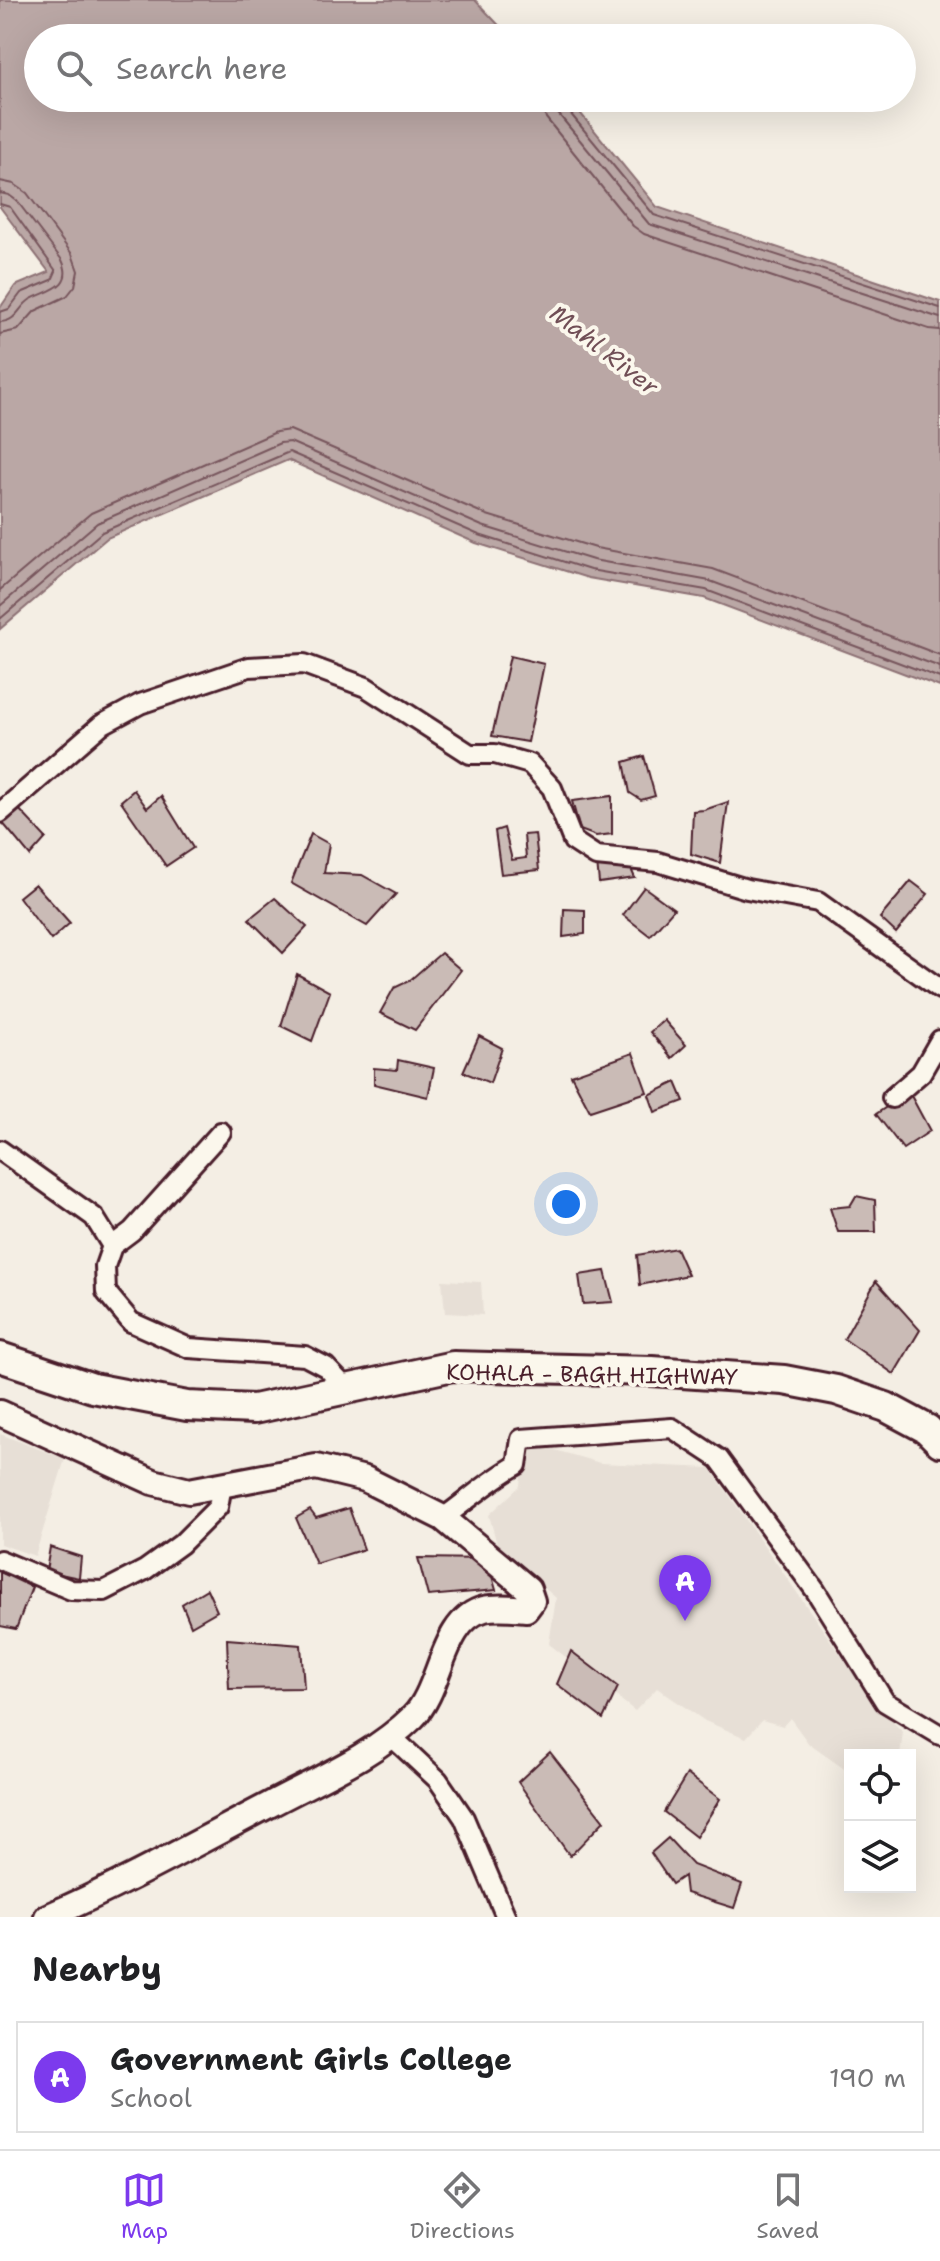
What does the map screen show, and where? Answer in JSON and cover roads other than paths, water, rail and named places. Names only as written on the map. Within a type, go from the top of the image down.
[{"type":"main road","name":"KOHALA - BAGH HIGHWAY","points":[[0,1357],[93,1388],[187,1406],[254,1409],[453,1366],[652,1371],[784,1380],[836,1390],[886,1407],[927,1429],[940,1442]]},
{"type":"main road","points":[[0,1413],[153,1482],[189,1491],[316,1467],[365,1479],[443,1518],[528,1589],[532,1601],[526,1609],[482,1609],[465,1619],[447,1645],[434,1686],[416,1715],[373,1751],[47,1917]]},
{"type":"street","points":[[0,813],[101,725],[140,704],[249,667],[304,664],[366,687],[470,754],[495,754],[530,764],[552,788],[573,841],[596,856],[658,862],[747,889],[818,902],[856,926],[940,989]]},
{"type":"street","points":[[892,1098],[921,1073],[940,1040]]},
{"type":"street","points":[[221,1132],[132,1231],[112,1246],[105,1266],[106,1292],[131,1322],[189,1348],[305,1356],[326,1367],[347,1389]]},
{"type":"street","points":[[0,1150],[94,1217],[112,1246]]},
{"type":"street","points":[[443,1518],[485,1489],[496,1477],[517,1465],[521,1439],[672,1428],[719,1459],[815,1590],[885,1702],[940,1735]]},
{"type":"street","points":[[0,1560],[71,1590],[104,1591],[145,1570],[181,1544],[218,1507],[222,1485]]},
{"type":"street","points":[[391,1736],[438,1780],[464,1818],[506,1917]]},
{"type":"water","name":"Mahl River","points":[[0,0],[475,0],[498,24],[24,24],[24,112],[579,112],[657,207],[940,302],[940,687],[704,598],[588,578],[476,543],[288,460],[107,538],[0,629],[0,308],[15,286],[49,272],[0,207]]},
{"type":"place","name":"Government Girls College","points":[[685,1621]]}]
